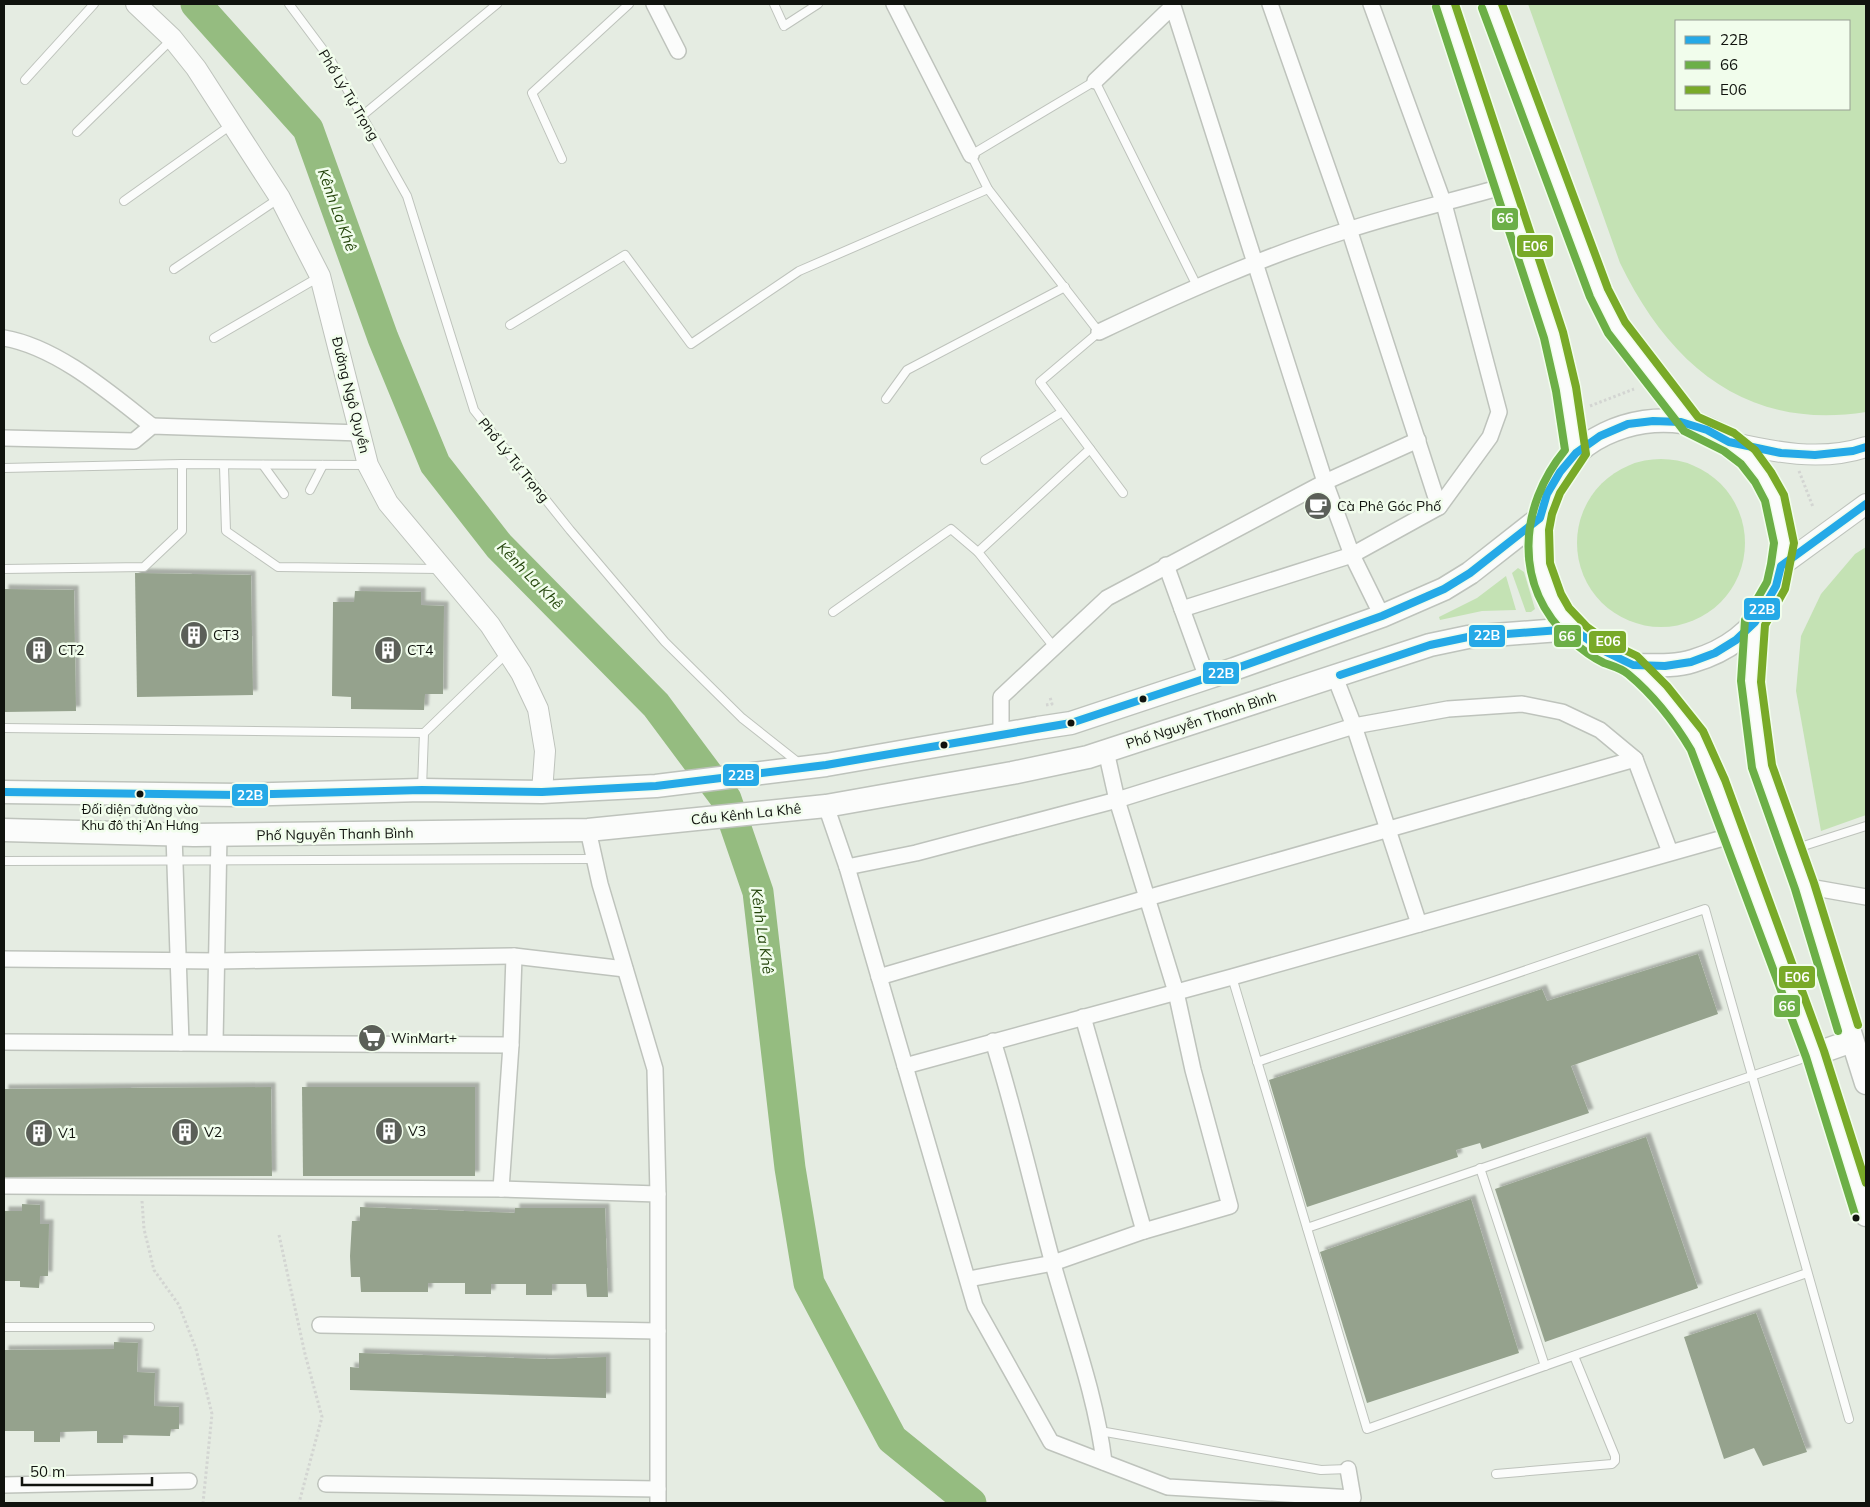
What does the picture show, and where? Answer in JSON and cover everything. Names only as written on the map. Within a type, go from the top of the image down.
[{"type":"main road","points":[[1445,4],[1554,335],[1566,389],[1576,454]]},
{"type":"main road","points":[[1491,4],[1598,293],[1616,327],[1633,351],[1692,424]]},
{"type":"main road","points":[[1633,665],[1665,666],[1691,662],[1715,653],[1729,644],[1755,622],[1776,586],[1781,566],[1784,542],[1774,498],[1763,476],[1748,458],[1729,442],[1692,424],[1654,421],[1628,424],[1600,436],[1576,454],[1560,472],[1547,494],[1540,518],[1538,542],[1540,566],[1547,589],[1558,610],[1573,629],[1604,651],[1633,665],[1674,710],[1699,744],[1716,783],[1815,1054],[1866,1215]]},
{"type":"main road","points":[[4,792],[239,795],[422,790],[542,792],[656,786],[804,767],[1071,722],[1207,678],[1382,616],[1444,589],[1470,573],[1540,518]]},
{"type":"main road","points":[[1755,622],[1751,682],[1762,767],[1804,886],[1866,1083]]},
{"type":"main road","name":"Phố Nguyễn Thanh Bình","points":[[826,806],[1012,773],[1106,751],[1430,645],[1468,637],[1573,629]]},
{"type":"main road","name":"Cầu Kênh La Khê","points":[[666,822],[826,806]]},
{"type":"main road","name":"Phố Nguyễn Thanh Bình","points":[[4,830],[219,835],[588,830],[666,822]]},
{"type":"main road","points":[[1815,1054],[1852,1041]]},
{"type":"street","name":"Đường Ngô Quyền","points":[[136,4],[172,38],[196,68],[280,198],[320,276],[368,465],[388,503],[490,625],[520,673],[538,709],[545,751],[542,792]]},
{"type":"street","points":[[654,4],[678,51]]},
{"type":"street","points":[[894,4],[971,155]]},
{"type":"street","points":[[1270,4],[1349,230],[1439,507]]},
{"type":"street","points":[[1182,610],[1352,555],[1439,507],[1490,437],[1499,412],[1444,204],[1371,4]]},
{"type":"street","points":[[1096,81],[1174,5],[1254,263],[1325,482],[1352,555],[1382,616]]},
{"type":"street","points":[[1100,332],[1197,286],[1254,263],[1349,230],[1505,186]]},
{"type":"street","points":[[4,338],[28,343],[52,355],[103,388],[152,426],[360,433]]},
{"type":"street","points":[[4,438],[134,441],[152,426]]},
{"type":"street","points":[[1001,734],[1001,697],[1107,598],[1325,482],[1418,440]]},
{"type":"street","points":[[1729,442],[1781,453],[1815,455],[1853,451],[1866,447]]},
{"type":"street","points":[[1781,566],[1866,504]]},
{"type":"street","points":[[1166,565],[1207,678]]},
{"type":"street","points":[[1334,676],[1354,726],[1419,924]]},
{"type":"street","points":[[847,866],[916,853],[1117,800],[1354,726],[1448,709],[1522,704],[1562,712],[1600,730],[1636,759],[1670,852]]},
{"type":"street","points":[[969,1279],[1053,1262],[1144,1231],[1230,1206],[1193,1070],[1176,992],[1117,800],[1106,751]]},
{"type":"street","points":[[879,977],[1147,898],[1636,759]]},
{"type":"street","points":[[826,806],[847,866],[969,1279],[975,1306],[1051,1442],[1168,1487],[1353,1498],[1348,1469]]},
{"type":"street","points":[[326,1484],[658,1496],[658,1194],[655,1069],[625,969],[588,830]]},
{"type":"street","points":[[174,835],[180,959],[181,1043]]},
{"type":"street","points":[[215,1042],[219,835]]},
{"type":"street","points":[[905,1066],[1232,977],[1734,835]]},
{"type":"street","points":[[1804,886],[1866,897]]},
{"type":"street","points":[[4,959],[217,960],[514,956],[625,969]]},
{"type":"street","points":[[501,1189],[511,1045],[514,956]]},
{"type":"street","points":[[1083,1017],[1144,1231]]},
{"type":"street","points":[[993,1041],[1011,1100],[1053,1262],[1100,1430],[1104,1462]]},
{"type":"street","points":[[4,1042],[511,1045]]},
{"type":"street","points":[[4,1186],[501,1189],[658,1194]]},
{"type":"street","points":[[320,1325],[658,1331]]},
{"type":"street","points":[[4,1485],[189,1481]]},
{"type":"lane","points":[[25,80],[94,4]]},
{"type":"lane","name":"Phố Lý Tự Trọng","points":[[289,4],[330,59],[407,196],[474,410],[570,530],[665,642],[742,718],[804,767]]},
{"type":"lane","points":[[363,115],[497,4]]},
{"type":"lane","points":[[562,159],[532,93],[629,4]]},
{"type":"lane","points":[[774,4],[784,26],[818,4]]},
{"type":"lane","points":[[77,132],[172,38]]},
{"type":"lane","points":[[1123,493],[1040,382],[1100,332],[988,189],[971,155],[1096,81],[1197,286]]},
{"type":"lane","points":[[124,201],[233,124]]},
{"type":"lane","points":[[510,325],[625,255],[691,344],[799,271],[988,189]]},
{"type":"lane","points":[[174,268],[280,198]]},
{"type":"lane","points":[[214,338],[320,276]]},
{"type":"lane","points":[[886,399],[907,370],[1065,287]]},
{"type":"lane","points":[[984,460],[1062,412]]},
{"type":"lane","points":[[978,552],[1090,449]]},
{"type":"lane","points":[[4,468],[182,464],[224,466],[263,464],[368,465]]},
{"type":"lane","points":[[4,569],[144,566],[182,531],[182,464]]},
{"type":"lane","points":[[263,464],[284,494]]},
{"type":"lane","points":[[310,490],[323,465]]},
{"type":"lane","points":[[224,466],[226,531],[278,568],[443,569]]},
{"type":"lane","points":[[833,612],[951,529],[978,552],[1054,647]]},
{"type":"lane","points":[[422,790],[424,733],[507,653]]},
{"type":"lane","points":[[4,728],[424,733]]},
{"type":"lane","points":[[1790,850],[1866,826]]},
{"type":"lane","points":[[4,861],[594,858]]},
{"type":"lane","points":[[1257,1062],[1705,909],[1850,1419]]},
{"type":"lane","points":[[1232,977],[1367,1429],[1807,1273]]},
{"type":"lane","points":[[1307,1228],[1815,1054]]},
{"type":"lane","points":[[1480,1168],[1545,1366]]},
{"type":"lane","points":[[4,1327],[150,1327]]},
{"type":"lane","points":[[1496,1474],[1612,1464],[1615,1461],[1616,1456],[1574,1356]]},
{"type":"lane","points":[[1100,1430],[1321,1470],[1348,1469]]},
{"type":"path","points":[[1590,406],[1634,389]]},
{"type":"path","points":[[1798,470],[1813,508]]},
{"type":"path","points":[[142,1187],[144,1229],[154,1270],[179,1305],[196,1349],[212,1414],[203,1503]]},
{"type":"path","points":[[279,1235],[305,1354],[322,1417],[299,1503]]},
{"type":"green space","points":[[1528,4],[1866,4],[1866,412],[1823,415],[1784,411],[1749,400],[1717,383],[1688,360],[1663,332],[1640,300],[1620,263]]},
{"type":"green space","points":[[1661,459],[1685,463],[1700,469],[1708,473],[1726,490],[1731,496],[1741,519],[1745,543],[1741,567],[1735,582],[1731,590],[1714,608],[1708,613],[1685,623],[1661,627],[1637,623],[1622,617],[1614,613],[1596,596],[1591,590],[1581,567],[1577,543],[1581,519],[1587,504],[1591,496],[1608,478],[1614,473],[1637,463]]},
{"type":"green space","points":[[1866,547],[1866,815],[1821,831],[1796,691],[1801,636],[1821,594],[1855,554]]},
{"type":"green space","points":[[1518,568],[1524,572],[1535,609],[1531,612],[1526,612],[1512,573]]},
{"type":"green space","points":[[1506,576],[1516,610],[1482,611],[1440,620],[1439,617],[1477,598]]},
{"type":"building","name":"CT3","points":[[135,573],[251,575],[253,695],[137,697]]},
{"type":"building","name":"CT2","points":[[4,589],[74,590],[76,711],[4,712]]},
{"type":"building","name":"CT4","points":[[355,591],[421,592],[421,605],[444,606],[443,694],[425,694],[424,710],[351,709],[351,697],[332,696],[333,602],[354,602]]},
{"type":"building","points":[[1698,954],[1718,1014],[1571,1066],[1589,1113],[1482,1149],[1480,1143],[1456,1150],[1458,1157],[1307,1207],[1269,1080],[1542,989],[1547,1001]]},
{"type":"building","name":"V2","points":[[271,1087],[272,1176],[4,1177],[4,1089]]},
{"type":"building","name":"V3","points":[[302,1087],[475,1087],[475,1176],[303,1176]]},
{"type":"building","points":[[1646,1137],[1698,1288],[1545,1342],[1495,1189]]},
{"type":"building","points":[[1471,1199],[1519,1353],[1367,1403],[1320,1252]]},
{"type":"building","points":[[22,1204],[40,1205],[40,1224],[49,1224],[48,1276],[40,1276],[39,1288],[20,1287],[20,1281],[4,1281],[4,1211],[22,1211]]},
{"type":"building","points":[[360,1207],[515,1213],[515,1208],[605,1208],[608,1297],[587,1297],[586,1284],[552,1284],[552,1295],[526,1295],[526,1284],[491,1284],[491,1294],[465,1294],[465,1283],[428,1283],[428,1292],[361,1292],[360,1277],[351,1277],[350,1256],[352,1221],[360,1221]]},
{"type":"building","points":[[1756,1313],[1807,1452],[1763,1466],[1754,1448],[1724,1459],[1684,1337]]},
{"type":"building","points":[[114,1342],[138,1343],[137,1372],[155,1373],[154,1406],[179,1407],[179,1429],[171,1429],[170,1436],[123,1435],[123,1443],[97,1443],[97,1431],[60,1432],[60,1442],[34,1442],[34,1431],[4,1431],[4,1350],[114,1349]]},
{"type":"building","points":[[359,1353],[547,1359],[606,1357],[606,1398],[350,1390],[350,1367],[359,1368]]},
{"type":"waterway","name":"Kênh La Khê","points":[[196,4],[308,129],[383,338],[435,464],[499,546],[656,705],[726,799],[758,892],[790,1168],[809,1283],[892,1439],[971,1503]]},
{"type":"transit line","name":"E06","points":[[1455,4],[1563,332],[1576,387],[1586,454],[1560,493],[1552,514],[1549,530],[1550,563],[1561,594],[1569,608],[1587,627],[1608,642],[1637,656],[1667,686],[1703,731],[1725,780],[1824,1051],[1866,1183]]},
{"type":"transit line","name":"E06","points":[[1502,4],[1608,289],[1625,322],[1698,417],[1734,433],[1755,450],[1771,472],[1784,495],[1794,543],[1785,589],[1765,625],[1761,682],[1772,765],[1814,883],[1858,1025]]},
{"type":"transit line","name":"66","points":[[1436,7],[1544,338],[1556,391],[1565,450],[1550,472],[1538,496],[1531,520],[1528,546],[1531,571],[1538,595],[1551,618],[1570,639],[1595,658],[1625,672],[1646,691],[1670,719],[1691,750],[1806,1057],[1856,1218]]},
{"type":"transit line","name":"66","points":[[1482,8],[1590,297],[1608,333],[1684,431],[1724,451],[1741,464],[1755,482],[1765,501],[1774,543],[1767,582],[1745,620],[1741,681],[1752,768],[1795,889],[1838,1031]]},
{"type":"transit line","name":"22B","points":[[4,792],[239,795],[422,790],[542,792],[656,786],[826,765],[1071,723],[1234,669],[1382,616],[1444,589],[1470,573],[1540,518],[1547,494],[1560,472],[1576,453],[1600,436],[1628,424],[1653,421],[1681,422],[1707,430],[1729,442],[1781,453],[1815,455],[1853,451],[1866,447]]},
{"type":"transit line","name":"22B","points":[[1340,675],[1430,645],[1468,637],[1573,629],[1604,651],[1633,665],[1665,666],[1691,662],[1715,653],[1736,640],[1755,622],[1776,586],[1781,566],[1866,504]]},
{"type":"place","name":"Cà Phê Góc Phố","points":[[1318,506]]},
{"type":"place","name":"CT3","points":[[194,635]]},
{"type":"place","name":"CT2","points":[[39,650]]},
{"type":"place","name":"CT4","points":[[388,650]]},
{"type":"place","name":"Đối diện đường vào Khu đô thị An Hưng","points":[[140,794]]},
{"type":"place","name":"WinMart+","points":[[372,1038]]},
{"type":"place","name":"V3","points":[[389,1131]]},
{"type":"place","name":"V2","points":[[185,1132]]},
{"type":"place","name":"V1","points":[[39,1133]]}]
